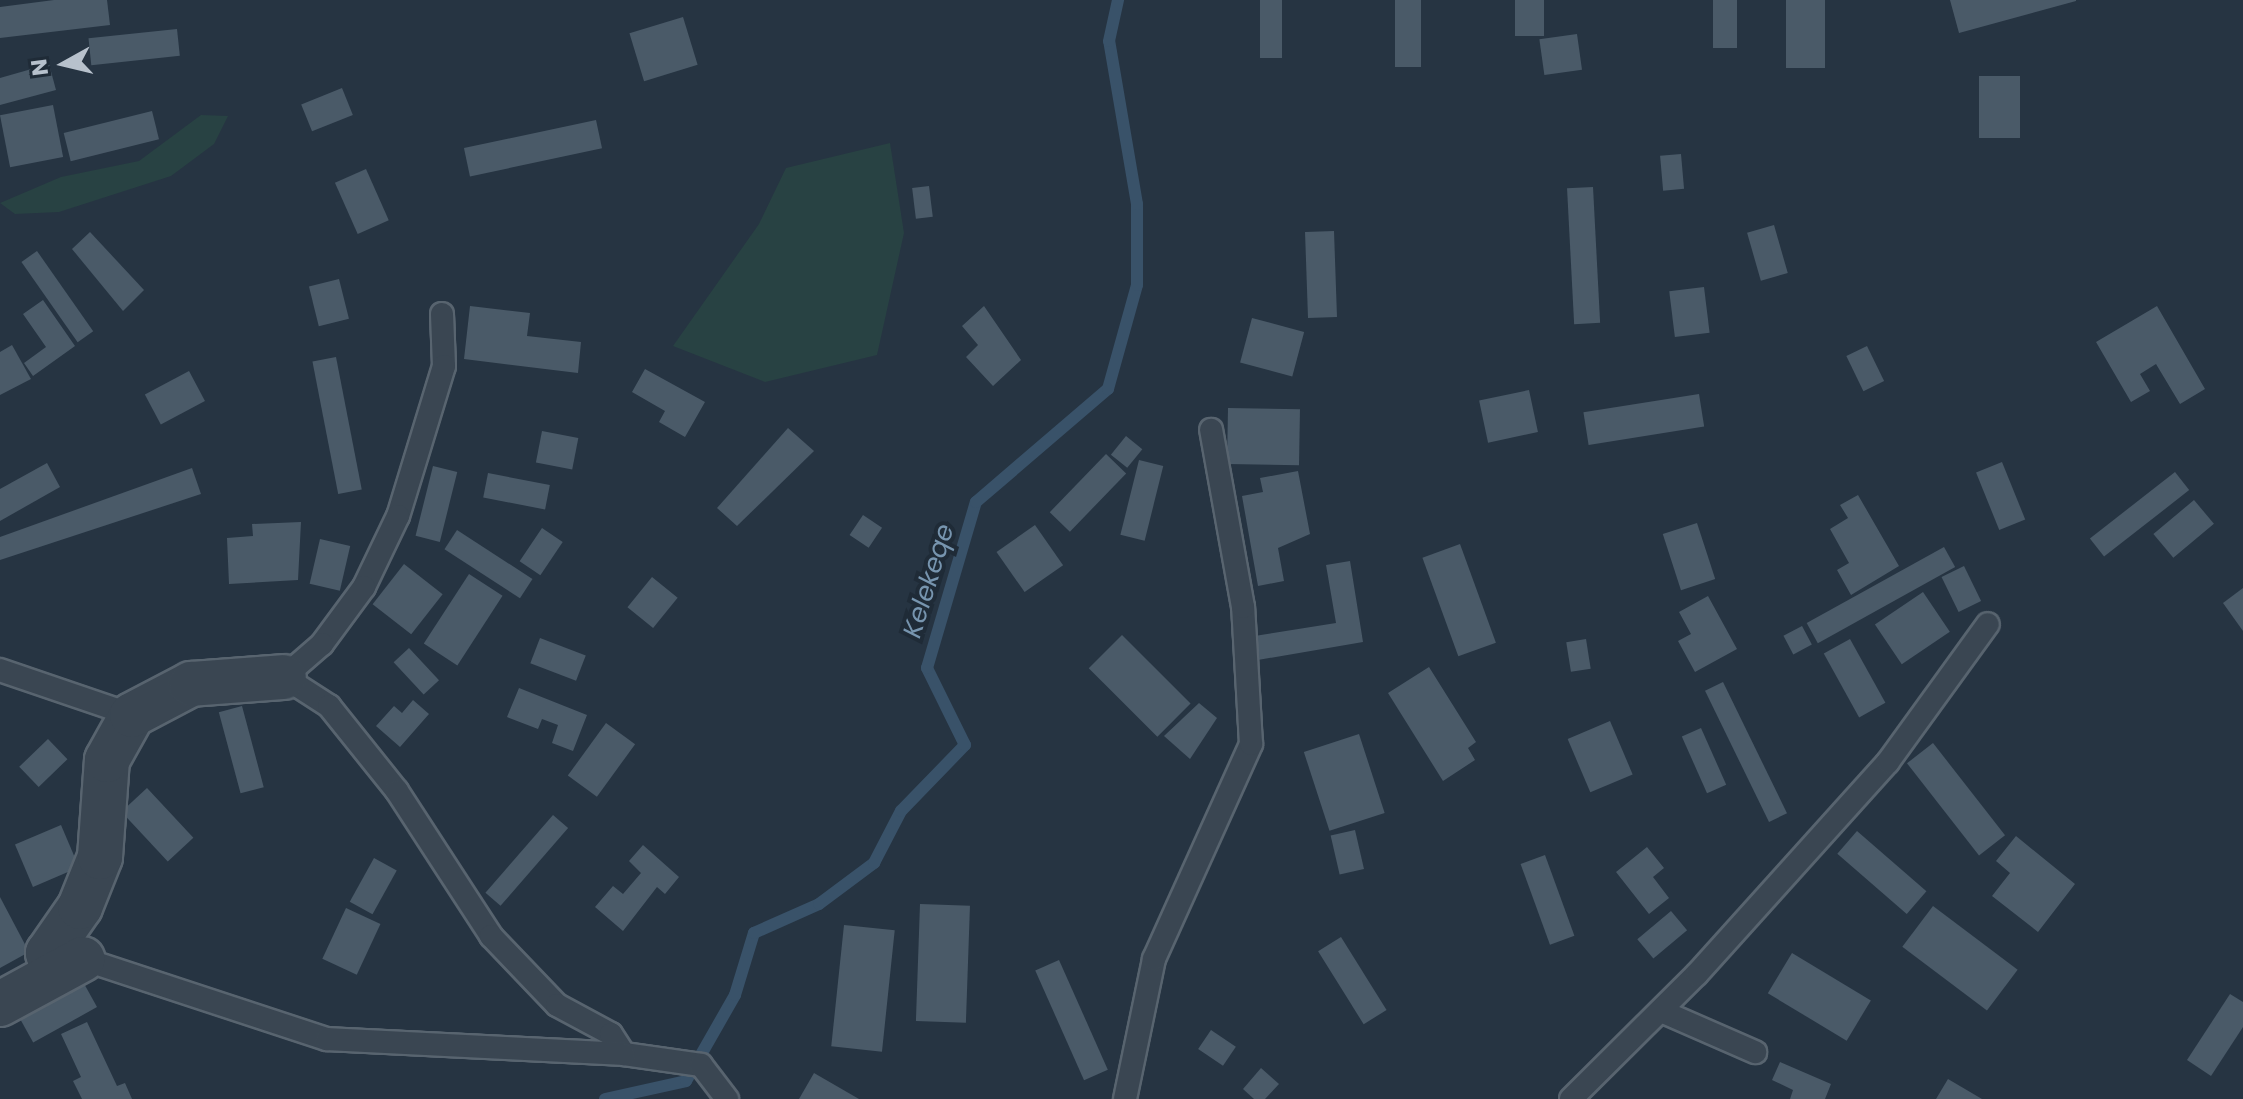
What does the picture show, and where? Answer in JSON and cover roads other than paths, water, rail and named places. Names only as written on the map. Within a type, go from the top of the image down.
[{"type":"street","points":[[0,1004],[69,966],[48,953],[80,907],[100,857],[107,760],[132,715],[191,684],[284,677]]},
{"type":"lane","points":[[442,314],[444,366],[398,516],[364,587],[322,644],[284,677],[329,706],[397,791],[491,936],[557,1005],[611,1034],[624,1054]]},
{"type":"lane","points":[[1125,1099],[1154,959],[1251,744],[1243,607],[1211,430]]},
{"type":"lane","points":[[1571,1099],[1661,1011],[1888,762],[1988,624]]},
{"type":"lane","points":[[0,670],[132,715]]},
{"type":"lane","points":[[69,966],[327,1039],[624,1054],[701,1065],[727,1099]]},
{"type":"lane","points":[[1661,1011],[1755,1052]]},
{"type":"waterway","name":"Kelekeqe","points":[[605,1099],[686,1081],[735,995],[754,933],[819,904],[874,863],[901,811],[965,745],[927,668],[976,502],[1108,389],[1137,285],[1137,204],[1109,41],[1118,0]]}]
